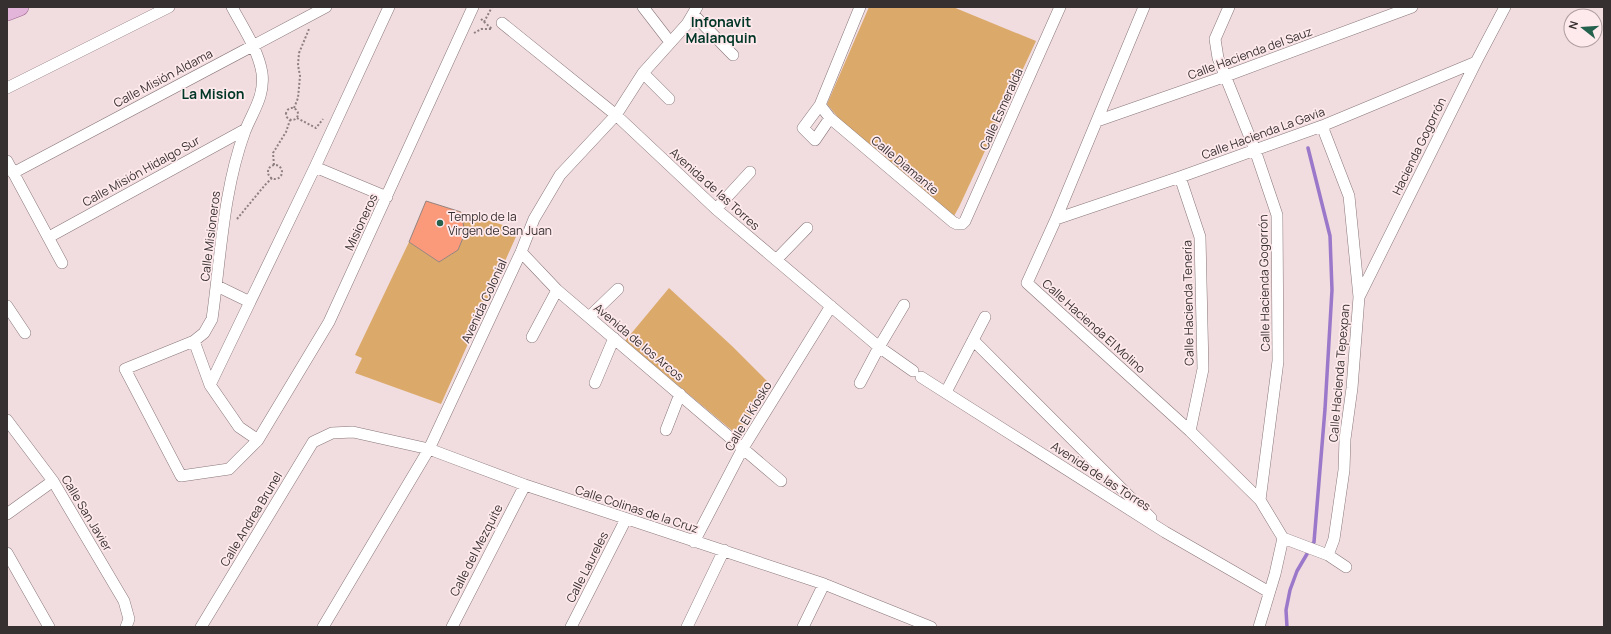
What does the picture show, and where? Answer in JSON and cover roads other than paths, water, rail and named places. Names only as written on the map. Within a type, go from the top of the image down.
[{"type":"main road","points":[[7,12],[20,7]]},
{"type":"street","points":[[7,88],[169,7]]},
{"type":"street","name":"Calle Misioneros","points":[[194,341],[204,333],[212,319],[226,203],[235,162],[246,129],[261,96],[262,74],[253,45],[232,7]]},
{"type":"street","name":"Calle Misión Aldama","points":[[13,173],[326,7]]},
{"type":"street","points":[[210,385],[315,167],[389,7]]},
{"type":"street","points":[[643,7],[670,42]]},
{"type":"street","points":[[830,118],[814,140],[803,128],[820,105],[860,7]]},
{"type":"street","name":"Calle Esmeralda","points":[[965,221],[1060,7]]},
{"type":"street","name":"Calle Hacienda El Molino","points":[[1144,7],[1056,219],[1027,283],[1190,431],[1260,500],[1283,538]]},
{"type":"street","name":"Calle Hacienda Gogorrón","points":[[1229,7],[1215,39],[1218,58],[1255,150],[1277,215],[1278,361],[1260,500]]},
{"type":"street","name":"Calle Hacienda del Sauz","points":[[1097,121],[1226,76],[1412,7]]},
{"type":"street","name":"Hacienda Gogorrón","points":[[1359,297],[1505,7]]},
{"type":"street","name":"Misioneros","points":[[194,341],[125,369],[180,476],[229,469],[258,440],[329,322],[473,8]]},
{"type":"street","points":[[695,11],[733,55]]},
{"type":"street","name":"Avenida Colonial","points":[[323,627],[429,449],[521,252],[534,219],[560,175],[616,115],[643,73],[687,24],[695,11]]},
{"type":"street","name":"Avenida de las Torres","points":[[502,23],[616,115],[716,209],[879,347],[917,374],[1166,532],[1269,592]]},
{"type":"street","name":"Calle Hacienda La Gavia","points":[[1056,219],[1180,177],[1322,126],[1476,62]]},
{"type":"street","points":[[643,73],[669,99]]},
{"type":"street","name":"Calle Diamante","points":[[820,105],[830,118],[953,222],[962,224],[965,221]]},
{"type":"street","name":"Calle Hacienda Tepexpan","points":[[1322,126],[1349,196],[1359,297],[1352,388],[1345,439],[1344,470],[1334,539],[1328,555]]},
{"type":"street","name":"Calle Misión Hidalgo Sur","points":[[49,237],[246,129]]},
{"type":"street","points":[[7,161],[62,263]]},
{"type":"street","points":[[315,167],[387,197]]},
{"type":"street","points":[[716,209],[750,172]]},
{"type":"street","name":"Calle Hacienda Tenería","points":[[1180,177],[1200,237],[1203,369],[1190,431]]},
{"type":"street","points":[[776,260],[807,228]]},
{"type":"street","name":"Avenida de los Arcos","points":[[521,252],[556,290],[781,481]]},
{"type":"street","points":[[217,286],[250,302]]},
{"type":"street","points":[[589,317],[618,289]]},
{"type":"street","points":[[532,337],[556,290]]},
{"type":"street","points":[[860,383],[904,304]]},
{"type":"street","points":[[7,306],[25,333]]},
{"type":"street","name":"Calle El Kiosko","points":[[694,542],[743,448],[831,306]]},
{"type":"street","points":[[946,392],[985,317]]},
{"type":"street","points":[[595,383],[614,338]]},
{"type":"street","points":[[973,340],[1166,532]]},
{"type":"street","points":[[194,341],[210,385],[239,427],[258,440]]},
{"type":"street","points":[[666,430],[680,394]]},
{"type":"street","name":"Calle San Javier","points":[[7,420],[53,480],[124,601],[129,619],[126,627]]},
{"type":"street","name":"Calle Colinas de la Cruz","points":[[332,433],[353,432],[429,449],[524,485],[824,584],[918,625],[931,627]]},
{"type":"street","name":"Calle Andrea Brunel","points":[[201,627],[313,442],[332,433]]},
{"type":"street","points":[[7,514],[53,480]]},
{"type":"street","name":"Calle del Mezquite","points":[[452,627],[524,485]]},
{"type":"street","name":"Calle Laureles","points":[[571,627],[626,519]]},
{"type":"street","points":[[1259,627],[1275,574],[1283,538],[1328,555],[1346,567]]},
{"type":"street","points":[[687,627],[724,550]]},
{"type":"street","points":[[7,553],[49,627]]},
{"type":"street","points":[[803,627],[824,584]]},
{"type":"waterway","points":[[1287,627],[1286,610],[1290,590],[1297,571],[1314,542],[1325,409],[1332,290],[1330,236],[1308,148]]},
{"type":"place","name":"Templo de la Virgen de San Juan","points":[[440,223]]},
{"type":"district","name":"Infonavit Malanquin","points":[[721,30]]},
{"type":"district","name":"La Mision","points":[[213,93]]}]
